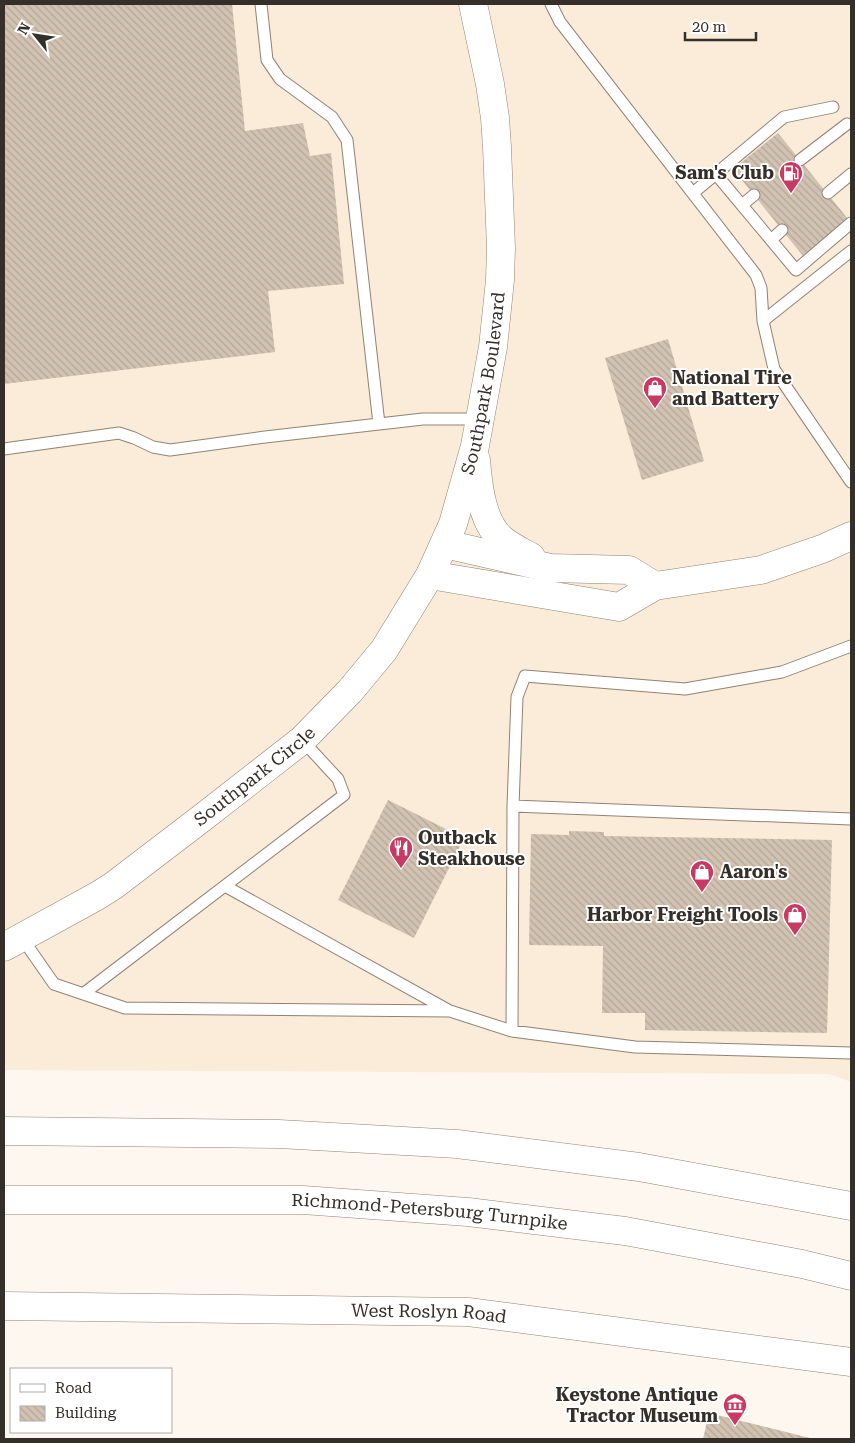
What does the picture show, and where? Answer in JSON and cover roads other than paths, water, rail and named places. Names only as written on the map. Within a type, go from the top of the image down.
[{"type":"main road","name":"Southpark Boulevard","points":[[445,544],[453,524],[481,419],[493,347],[500,280],[501,248],[495,118],[490,84],[473,4]]},
{"type":"main road","points":[[475,446],[478,488],[484,509],[492,525],[502,540],[550,568]]},
{"type":"main road","points":[[430,575],[619,607],[655,586],[761,570],[822,549],[851,536]]},
{"type":"main road","points":[[445,544],[550,568],[629,570],[655,586]]},
{"type":"main road","name":"Southpark Circle","points":[[13,942],[113,886],[188,830],[302,740],[350,691],[384,650],[430,575],[445,544]]},
{"type":"main road","points":[[4,1130],[279,1134],[457,1144],[639,1167],[851,1206]]},
{"type":"main road","name":"Richmond-Petersburg Turnpike","points":[[4,1200],[304,1200],[468,1212],[625,1231],[802,1264],[851,1276]]},
{"type":"main road","name":"West Roslyn Road","points":[[4,1306],[468,1312],[851,1362]]},
{"type":"lane","points":[[261,4],[267,60],[280,79],[332,117],[347,140],[379,424]]},
{"type":"lane","points":[[551,4],[560,22],[756,275],[761,288],[763,321],[774,369],[851,482]]},
{"type":"lane","points":[[693,192],[784,117],[833,107]]},
{"type":"lane","points":[[800,160],[847,124]]},
{"type":"lane","points":[[715,173],[796,270],[851,223]]},
{"type":"lane","points":[[828,193],[851,174]]},
{"type":"lane","points":[[742,205],[754,195]]},
{"type":"lane","points":[[771,240],[782,230]]},
{"type":"lane","points":[[763,321],[851,251]]},
{"type":"lane","points":[[4,449],[119,433],[153,447],[170,450],[266,436],[423,419],[481,419]]},
{"type":"lane","points":[[512,1031],[513,806],[517,697],[525,676],[685,690],[782,672],[851,646]]},
{"type":"lane","points":[[83,994],[344,795],[338,778],[302,740]]},
{"type":"lane","points":[[513,806],[851,818]]},
{"type":"lane","points":[[225,886],[450,1010],[512,1031],[635,1047],[851,1053]]},
{"type":"lane","points":[[13,942],[54,984],[124,1008],[450,1010]]},
{"type":"place","name":"Sam's Club","points":[[791,194]]},
{"type":"place","name":"National Tire and Battery","points":[[655,409]]},
{"type":"place","name":"Outback Steakhouse","points":[[401,869]]},
{"type":"place","name":"Aaron's","points":[[702,893]]},
{"type":"place","name":"Harbor Freight Tools","points":[[795,936]]},
{"type":"place","name":"Keystone Antique Tractor Museum","points":[[735,1426]]}]
